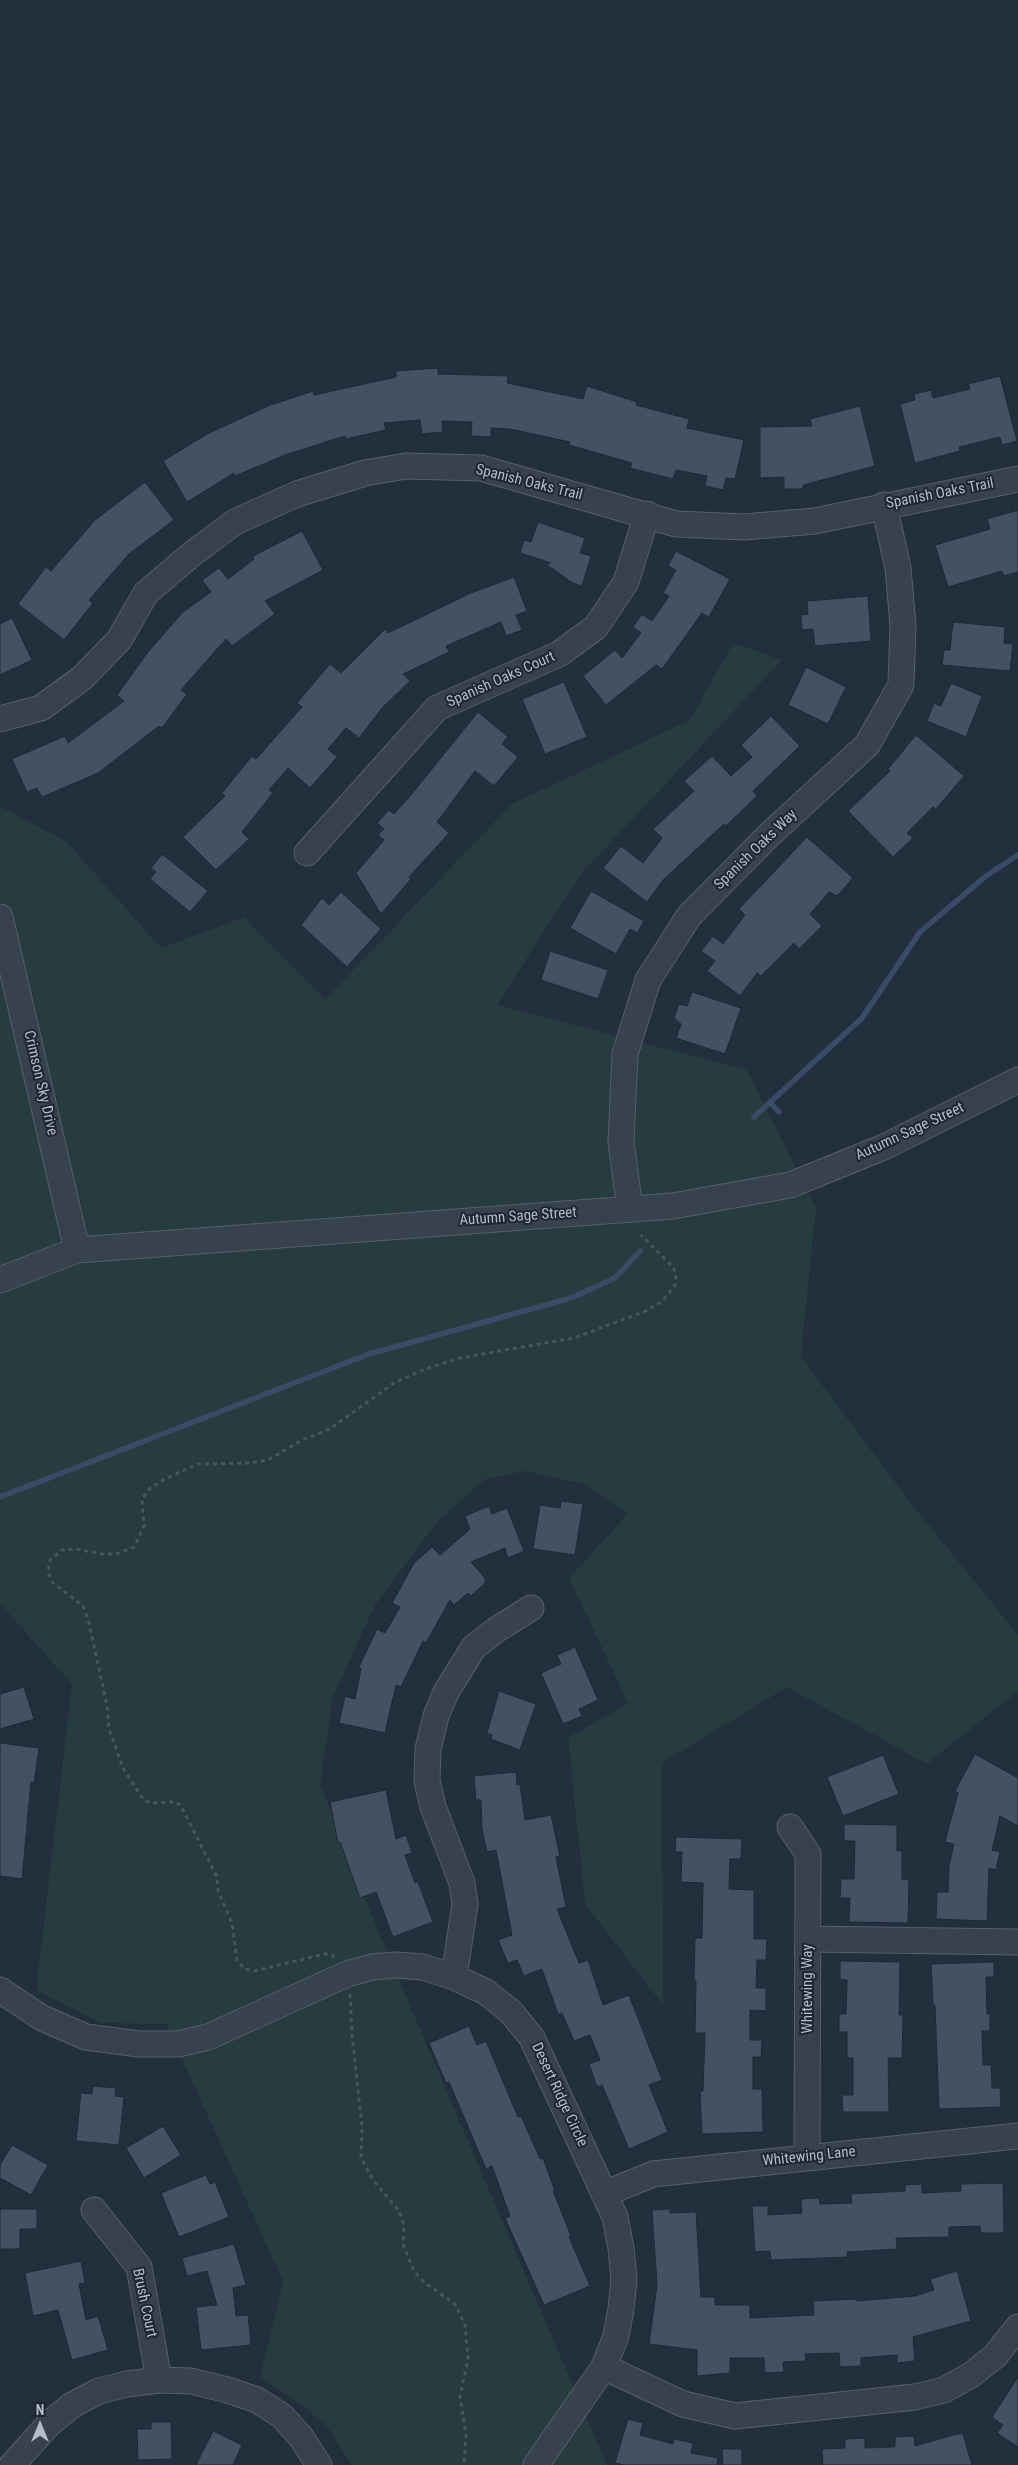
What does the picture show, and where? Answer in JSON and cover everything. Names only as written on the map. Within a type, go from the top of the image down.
[{"type":"street","name":"Spanish Oaks Trail","points":[[0,719],[41,708],[82,678],[119,640],[146,593],[192,554],[235,522],[297,494],[365,473],[406,466],[481,468],[647,514],[676,524],[744,528],[815,520],[1018,478]]},
{"type":"street","name":"Spanish Oaks Way","points":[[630,1209],[622,1142],[625,1054],[648,980],[689,916],[769,835],[867,745],[901,685],[903,625],[898,568],[884,506]]},
{"type":"street","name":"Spanish Oaks Court","points":[[307,853],[436,708],[559,654],[596,627],[626,582],[647,514]]},
{"type":"street","name":"Crimson Sky Drive","points":[[0,917],[77,1250]]},
{"type":"street","name":"Autumn Sage Street","points":[[0,1280],[77,1250],[673,1206],[790,1185],[884,1148],[1018,1080]]},
{"type":"street","points":[[454,1977],[465,1904],[462,1883],[433,1807],[427,1781],[428,1749],[436,1716],[446,1692],[474,1647],[530,1608]]},
{"type":"street","name":"Whitewing Way","points":[[790,1827],[808,1854],[807,2156]]},
{"type":"street","points":[[808,1939],[1018,1942]]},
{"type":"street","name":"Desert Ridge Circle","points":[[0,1990],[42,2018],[86,2037],[139,2044],[178,2044],[208,2037],[347,1974],[396,1965],[423,1968],[454,1977],[486,1992],[511,2012],[532,2038],[615,2217],[624,2279],[622,2309],[616,2336],[604,2367],[536,2465]]},
{"type":"street","name":"Whitewing Lane","points":[[604,2194],[653,2174],[807,2156],[1018,2136]]},
{"type":"street","name":"Brush Court","points":[[94,2210],[139,2267],[159,2380]]},
{"type":"street","points":[[604,2367],[683,2404],[735,2416],[915,2397],[944,2390],[971,2375],[995,2356],[1017,2331]]},
{"type":"street","points":[[12,2465],[49,2424],[72,2405],[99,2391],[127,2384],[159,2380],[191,2381],[228,2390],[257,2400],[282,2416],[301,2437],[319,2465]]},
{"type":"path","points":[[335,1960],[332,1955],[325,1954],[254,1971],[246,1969],[238,1960],[232,1923],[218,1891],[217,1876],[181,1806],[176,1802],[150,1803],[143,1800],[123,1768],[109,1729],[107,1705],[88,1619],[83,1606],[53,1583],[48,1572],[50,1560],[62,1550],[76,1549],[102,1554],[116,1554],[134,1547],[144,1526],[142,1499],[150,1488],[198,1464],[249,1463],[268,1460],[302,1440],[330,1429],[394,1382],[425,1369],[469,1356],[574,1338],[646,1311],[661,1302],[669,1293],[675,1285],[676,1274],[673,1266],[641,1235]]},
{"type":"path","points":[[350,1994],[352,2034],[361,2113],[361,2158],[372,2180],[400,2211],[404,2225],[404,2244],[414,2271],[425,2283],[455,2304],[465,2325],[468,2359],[460,2396],[466,2436],[464,2465]]},
{"type":"green space","points":[[733,643],[782,660],[580,875],[497,1005],[747,1070],[816,1208],[801,1357],[907,1498],[1018,1635],[1018,1691],[927,1764],[787,1687],[662,1763],[663,2005],[585,1904],[568,1738],[628,1703],[569,1578],[628,1514],[584,1484],[525,1471],[485,1479],[437,1522],[375,1605],[333,1697],[320,1784],[384,1945],[607,2465],[352,2465],[328,2428],[302,2405],[260,2377],[283,2281],[166,2024],[102,2023],[36,1990],[72,1684],[0,1604],[0,806],[67,842],[161,948],[244,917],[325,999],[512,804],[690,720]]},
{"type":"building","points":[[438,368],[438,374],[508,376],[507,383],[583,399],[587,386],[637,402],[636,405],[689,419],[687,428],[744,440],[735,479],[726,478],[723,490],[705,486],[707,476],[676,470],[673,479],[630,468],[632,463],[569,445],[570,442],[510,429],[491,428],[491,437],[471,436],[472,422],[442,421],[443,432],[422,434],[420,420],[384,423],[386,430],[346,439],[345,436],[285,455],[235,476],[234,473],[187,502],[163,461],[207,434],[268,406],[313,391],[314,395],[396,377],[396,371]]},
{"type":"building","points":[[1000,376],[1017,441],[1002,445],[1000,437],[959,447],[960,451],[915,463],[900,404],[915,400],[914,394],[931,390],[933,398],[970,389],[968,384]]},
{"type":"building","points":[[860,406],[875,466],[803,485],[803,489],[784,489],[784,477],[760,478],[760,427],[812,426],[810,419]]},
{"type":"building","points":[[145,482],[174,520],[129,554],[89,600],[93,603],[64,640],[18,604],[46,567],[51,571],[95,520]]},
{"type":"building","points":[[1018,510],[1018,572],[1004,576],[1002,571],[948,587],[935,545],[990,529],[987,519]]},
{"type":"building","points":[[538,522],[585,538],[580,553],[591,556],[582,586],[571,582],[546,564],[551,563],[520,553],[524,540],[531,542]]},
{"type":"building","points":[[302,531],[323,570],[265,601],[275,614],[232,646],[226,639],[181,690],[187,694],[162,728],[159,726],[98,773],[42,797],[37,788],[27,792],[12,759],[65,736],[68,743],[124,701],[117,695],[148,652],[183,612],[211,592],[202,580],[219,568],[228,579],[254,559],[253,556]]},
{"type":"building","points":[[676,551],[730,579],[709,617],[702,613],[662,669],[656,665],[606,705],[583,676],[615,650],[622,658],[641,633],[633,627],[642,614],[652,621],[669,596],[663,593],[676,570],[668,566]]},
{"type":"building","points":[[514,577],[527,611],[516,615],[522,630],[506,636],[501,622],[446,646],[449,652],[403,674],[410,681],[382,708],[359,738],[346,728],[328,749],[337,757],[310,788],[288,768],[269,790],[273,793],[242,832],[249,839],[216,870],[183,837],[225,796],[222,793],[252,756],[256,759],[302,707],[297,703],[330,664],[341,673],[385,629],[388,633],[471,593]]},
{"type":"building","points":[[868,596],[871,641],[815,646],[813,629],[802,630],[801,615],[808,614],[807,601]]},
{"type":"building","points":[[12,618],[32,660],[0,675],[0,624]]},
{"type":"building","points":[[953,622],[1005,627],[1004,643],[1013,644],[1010,671],[942,665],[944,650],[950,650]]},
{"type":"building","points":[[806,667],[846,687],[828,724],[788,705]]},
{"type":"building","points":[[564,682],[587,737],[545,754],[522,699]]},
{"type":"building","points":[[951,683],[982,696],[966,737],[927,721],[934,703],[941,706]]},
{"type":"building","points":[[478,712],[508,737],[502,744],[518,757],[494,786],[475,771],[437,822],[449,833],[409,877],[411,879],[381,914],[356,873],[384,840],[378,835],[384,829],[377,823],[389,810],[394,814]]},
{"type":"building","points":[[771,716],[800,746],[753,791],[757,796],[726,826],[724,824],[664,879],[647,902],[603,868],[621,846],[643,863],[662,838],[653,829],[694,791],[684,781],[712,756],[731,776],[752,757],[741,745]]},
{"type":"building","points":[[916,735],[964,776],[936,809],[933,807],[907,833],[913,838],[893,857],[848,811],[890,771],[888,769]]},
{"type":"building","points":[[807,837],[853,878],[837,896],[829,892],[810,914],[822,926],[799,949],[794,943],[761,976],[757,973],[740,996],[707,971],[715,961],[701,951],[713,936],[723,944],[745,915],[739,909]]},
{"type":"building","points":[[162,854],[208,891],[190,912],[150,879],[156,872],[151,868]]},
{"type":"building","points":[[591,891],[644,921],[637,933],[630,929],[616,954],[570,928]]},
{"type":"building","points":[[341,892],[381,929],[347,967],[301,925],[322,898],[329,905]]},
{"type":"building","points":[[550,951],[608,970],[598,999],[541,980]]},
{"type":"building","points":[[692,992],[741,1008],[725,1054],[676,1038],[681,1024],[674,1018],[679,1004],[687,1006]]},
{"type":"building","points":[[561,1501],[583,1504],[575,1555],[533,1549],[540,1505],[560,1508]]},
{"type":"building","points":[[489,1506],[492,1514],[507,1508],[524,1551],[508,1558],[505,1548],[471,1562],[485,1578],[485,1583],[471,1596],[468,1593],[454,1605],[450,1600],[426,1643],[423,1641],[401,1687],[396,1685],[385,1733],[339,1723],[345,1696],[355,1699],[361,1669],[359,1667],[377,1629],[385,1633],[400,1607],[392,1603],[414,1563],[432,1547],[440,1555],[470,1529],[465,1516]]},
{"type":"building","points":[[575,1647],[598,1700],[579,1709],[582,1716],[563,1724],[541,1673],[561,1664],[557,1655]]},
{"type":"building","points":[[24,1687],[34,1719],[0,1729],[0,1694]]},
{"type":"building","points":[[499,1691],[536,1704],[520,1750],[491,1739],[492,1735],[487,1733]]},
{"type":"building","points":[[0,1743],[39,1748],[34,1783],[31,1782],[22,1879],[0,1876]]},
{"type":"building","points":[[975,1754],[1018,1778],[1018,1826],[1000,1816],[992,1850],[1000,1852],[996,1870],[989,1868],[987,1921],[936,1919],[937,1892],[948,1892],[949,1866],[954,1844],[945,1842],[958,1793],[955,1791]]},
{"type":"building","points":[[883,1755],[899,1794],[843,1816],[827,1777]]},
{"type":"building","points":[[516,1772],[517,1785],[520,1784],[525,1820],[551,1815],[560,1856],[556,1857],[566,1907],[557,1909],[579,1963],[588,1960],[603,2005],[629,1995],[662,2080],[649,2085],[668,2132],[629,2149],[602,2085],[597,2087],[589,2064],[600,2060],[590,2035],[574,2041],[562,2013],[558,2014],[542,1969],[524,1976],[517,1960],[508,1963],[498,1940],[512,1935],[496,1850],[487,1852],[482,1829],[481,1800],[476,1800],[474,1776]]},
{"type":"building","points":[[386,1790],[396,1839],[406,1835],[412,1853],[405,1855],[415,1883],[418,1882],[433,1922],[393,1937],[376,1892],[360,1898],[340,1842],[338,1843],[330,1802]]},
{"type":"building","points":[[844,1824],[897,1825],[897,1851],[902,1851],[902,1879],[909,1880],[908,1923],[849,1922],[850,1898],[840,1898],[841,1879],[854,1879],[855,1841],[844,1841]]},
{"type":"building","points":[[676,1837],[742,1839],[741,1859],[730,1859],[729,1889],[754,1890],[754,1939],[767,1939],[766,1960],[757,1960],[756,1988],[766,1988],[766,2011],[750,2010],[750,2040],[762,2040],[761,2057],[753,2057],[753,2089],[762,2089],[763,2132],[702,2134],[700,2091],[703,2091],[705,2033],[695,2033],[696,1981],[694,1981],[695,1938],[702,1938],[703,1883],[681,1882],[682,1852],[675,1852]]},
{"type":"building","points":[[840,1961],[900,1962],[899,2015],[903,2015],[902,2058],[888,2058],[889,2112],[843,2112],[842,2095],[853,2095],[853,2058],[847,2058],[847,2032],[839,2032],[839,2014],[846,2014],[847,1980],[840,1979]]},
{"type":"building","points":[[994,1962],[994,1977],[986,1977],[987,2014],[990,2014],[990,2031],[982,2031],[983,2065],[991,2065],[992,2088],[1000,2088],[1001,2107],[939,2109],[935,2005],[933,2005],[931,1964]]},
{"type":"building","points":[[469,2026],[477,2045],[486,2041],[518,2117],[521,2116],[540,2159],[543,2158],[555,2191],[553,2191],[571,2236],[569,2237],[590,2286],[544,2305],[505,2218],[510,2216],[492,2166],[486,2169],[449,2082],[446,2083],[429,2043]]},
{"type":"building","points":[[93,2086],[116,2088],[115,2096],[124,2097],[119,2145],[76,2141],[81,2093],[92,2094]]},
{"type":"building","points":[[163,2126],[181,2155],[144,2178],[126,2148]]},
{"type":"building","points":[[12,2145],[48,2165],[31,2195],[0,2178],[0,2165]]},
{"type":"building","points":[[206,2175],[210,2184],[215,2182],[229,2217],[179,2237],[161,2193]]},
{"type":"building","points":[[1003,2183],[1004,2233],[981,2233],[980,2226],[949,2227],[949,2237],[896,2238],[897,2249],[847,2252],[848,2257],[771,2260],[770,2251],[755,2252],[752,2206],[768,2206],[768,2215],[802,2213],[801,2199],[819,2198],[820,2204],[852,2203],[851,2194],[905,2191],[905,2185],[922,2184],[922,2193],[961,2191],[961,2184]]},
{"type":"building","points":[[0,2209],[37,2209],[37,2229],[20,2229],[20,2249],[0,2249]]},
{"type":"building","points":[[670,2209],[670,2213],[696,2212],[701,2297],[715,2297],[715,2305],[750,2305],[750,2318],[814,2315],[813,2301],[857,2299],[857,2301],[915,2296],[934,2290],[930,2279],[957,2271],[971,2321],[913,2337],[915,2361],[897,2363],[897,2355],[861,2358],[861,2366],[840,2367],[839,2353],[805,2354],[806,2361],[783,2362],[784,2372],[765,2373],[764,2358],[730,2358],[730,2373],[697,2376],[697,2350],[649,2344],[657,2285],[652,2210]]},
{"type":"building","points":[[234,2244],[246,2285],[233,2288],[236,2316],[248,2315],[251,2345],[201,2350],[196,2307],[217,2305],[207,2271],[187,2276],[182,2258]]},
{"type":"building","points":[[81,2261],[85,2283],[79,2284],[86,2320],[98,2316],[108,2350],[72,2360],[58,2310],[33,2316],[25,2273]]},
{"type":"building","points":[[1018,2377],[1018,2447],[997,2433],[1003,2425],[992,2417]]},
{"type":"building","points":[[628,2419],[643,2423],[640,2435],[673,2444],[674,2439],[693,2443],[691,2453],[718,2458],[717,2465],[624,2465],[615,2463]]},
{"type":"building","points":[[151,2422],[171,2422],[172,2459],[138,2460],[137,2429],[151,2429]]},
{"type":"building","points":[[213,2431],[242,2445],[233,2465],[196,2465]]},
{"type":"building","points":[[963,2434],[972,2465],[823,2465],[822,2449],[845,2448],[845,2439],[865,2438],[865,2448],[895,2447],[895,2437],[914,2436],[915,2446]]},
{"type":"building","points":[[722,2449],[742,2449],[742,2465],[723,2465]]},
{"type":"waterway","points":[[754,1117],[862,1018],[920,932],[986,876],[1018,855]]},
{"type":"waterway","points":[[770,1102],[779,1112]]},
{"type":"waterway","points":[[0,1497],[369,1354],[571,1298],[615,1278],[640,1251]]}]
